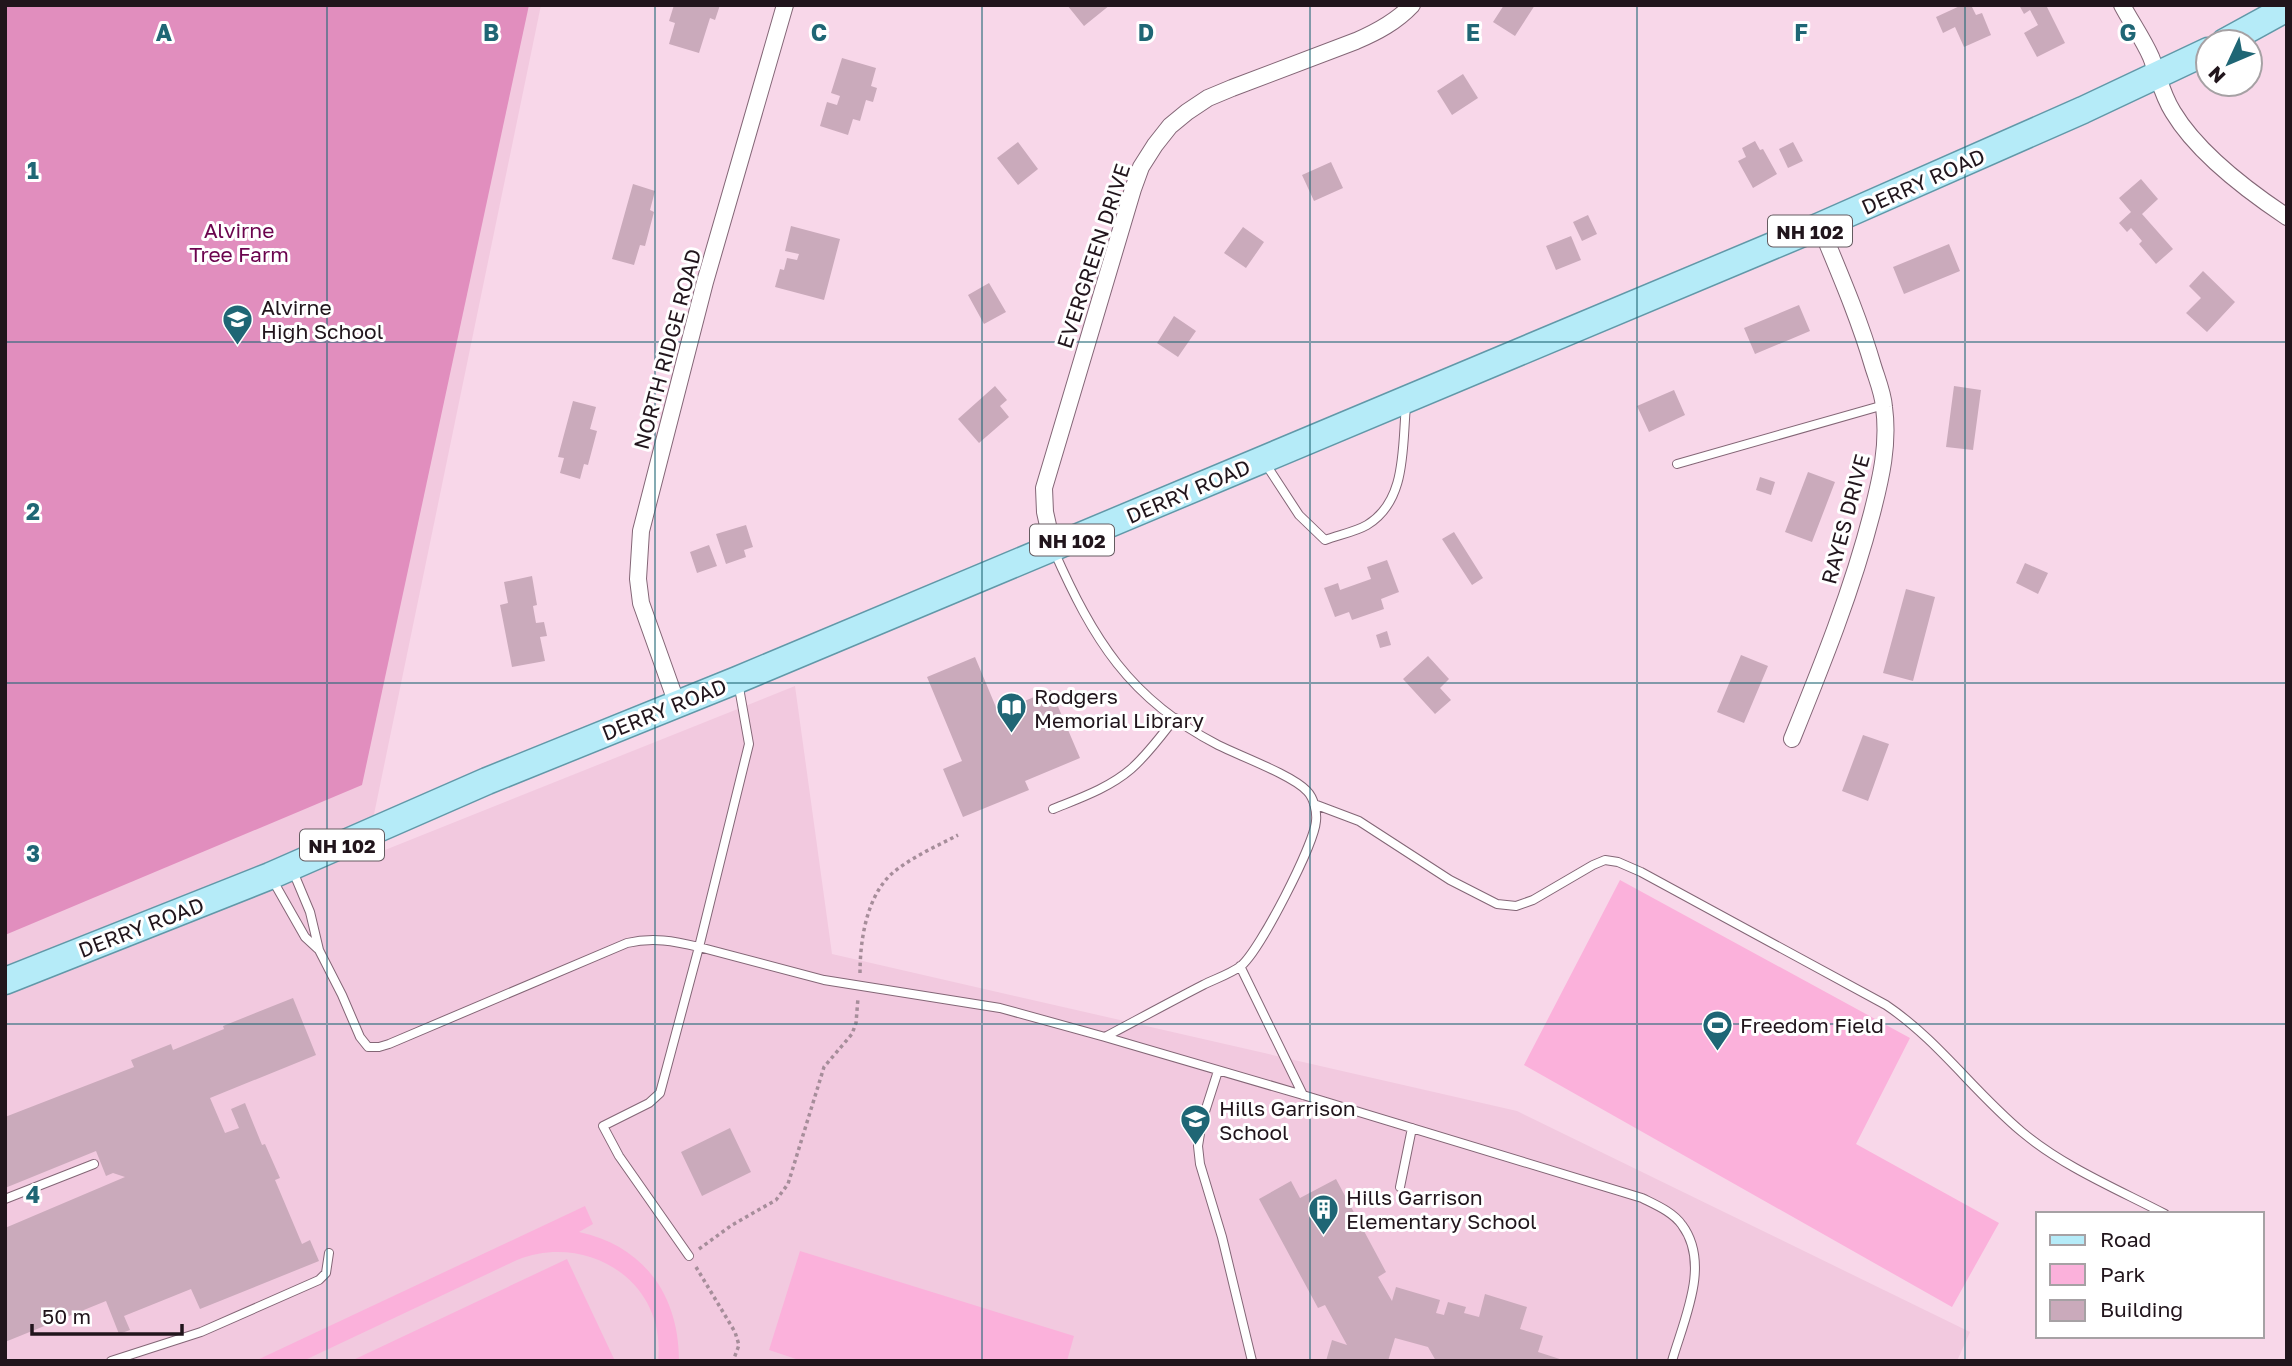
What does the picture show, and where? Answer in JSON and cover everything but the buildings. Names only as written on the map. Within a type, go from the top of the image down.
[{"type":"main road","points":[[2251,28],[2287,8]]},
{"type":"main road","name":"DERRY ROAD","points":[[5,981],[281,872],[486,781],[737,680],[1820,226],[2194,58]]},
{"type":"street","name":"NORTH RIDGE ROAD","points":[[677,704],[665,677],[641,603],[638,579],[641,531],[705,282],[785,5]]},
{"type":"street","name":"EVERGREEN DRIVE","points":[[1053,548],[1045,512],[1044,488],[1133,189],[1155,145],[1170,127],[1208,98],[1356,41],[1380,30],[1403,15],[1412,5]]},
{"type":"street","points":[[2122,5],[2146,47],[2174,114],[2198,143],[2235,178],[2287,218]]},
{"type":"street","name":"RAYES DRIVE","points":[[1792,740],[1827,653],[1865,541],[1882,472],[1886,428],[1884,405],[1869,353],[1820,226]]},
{"type":"lane","points":[[1263,459],[1299,515],[1325,540],[1367,526],[1392,502],[1400,472],[1406,399]]},
{"type":"lane","points":[[1677,464],[1884,405]]},
{"type":"lane","points":[[1053,548],[1081,606],[1116,664],[1151,701],[1215,743],[1289,779],[1308,792],[1314,804],[1316,821],[1311,840],[1272,922],[1240,966],[1105,1038]]},
{"type":"lane","points":[[689,1256],[619,1156],[603,1126],[649,1103],[660,1093],[749,744],[737,680]]},
{"type":"lane","points":[[1053,810],[1110,784],[1132,769],[1175,718]]},
{"type":"lane","points":[[1314,804],[1359,821],[1450,880],[1497,904],[1516,906],[1533,900],[1605,860],[1618,862],[1641,873],[1886,1005],[1928,1038],[1995,1108],[2050,1153],[2161,1212]]},
{"type":"lane","points":[[281,872],[305,937],[319,950]]},
{"type":"lane","points":[[281,872],[310,912],[319,950],[360,1037],[368,1047],[379,1047],[627,943],[646,938],[664,939],[824,980],[1000,1008],[1303,1094],[1642,1198],[1666,1210],[1681,1223],[1692,1242],[1696,1257],[1695,1274],[1672,1361]]},
{"type":"lane","points":[[1240,966],[1303,1094]]},
{"type":"lane","points":[[1218,1071],[1202,1121],[1198,1146],[1200,1164],[1222,1237],[1252,1361]]},
{"type":"lane","points":[[1399,1187],[1412,1128]]},
{"type":"lane","points":[[5,1199],[94,1164]]},
{"type":"lane","points":[[111,1361],[201,1332],[319,1280],[326,1273],[329,1253]]},
{"type":"path","points":[[733,1361],[739,1345],[735,1332],[689,1256],[732,1225],[776,1200],[788,1184],[824,1067],[846,1043],[856,1023],[860,947],[872,904],[881,886],[894,872],[958,835]]},
{"type":"shaded area","name":"Alvirne High School","points":[[5,5],[541,5],[365,858],[795,686],[832,954],[1517,1111],[1970,1332],[1957,1361],[5,1361]]},
{"type":"green space","name":"Alvirne Tree Farm","points":[[5,5],[529,5],[362,785],[5,935]]},
{"type":"green space","name":"Freedom Field","points":[[1620,880],[1910,1038],[1856,1144],[1999,1223],[1952,1307],[1524,1065]]},
{"type":"green space","points":[[585,1206],[593,1224],[579,1232],[622,1249],[653,1277],[664,1295],[673,1315],[679,1361],[658,1361],[657,1333],[650,1308],[636,1287],[617,1270],[595,1259],[570,1253],[544,1253],[517,1260],[303,1361],[255,1361]]},
{"type":"green space","points":[[800,1251],[1074,1336],[1067,1361],[802,1361],[769,1350]]},
{"type":"green space","points":[[567,1259],[615,1361],[351,1361]]},
{"type":"place","name":"Alvirne High School","points":[[238,346]]},
{"type":"place","name":"Rodgers Memorial Library","points":[[1011,735]]},
{"type":"place","name":"Freedom Field","points":[[1717,1052]]},
{"type":"place","name":"Hills Garrison School","points":[[1196,1147]]},
{"type":"place","name":"Hills Garrison Elementary School","points":[[1323,1236]]}]
